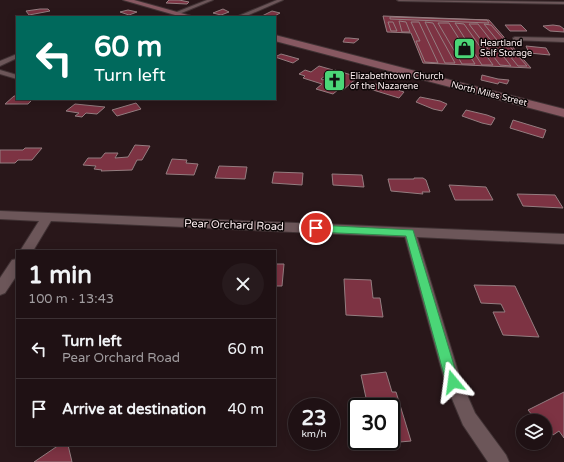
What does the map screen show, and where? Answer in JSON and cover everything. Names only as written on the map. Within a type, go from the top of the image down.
[{"type":"main road","points":[[126,0],[186,16]]},
{"type":"main road","name":"North Miles Street","points":[[276,38],[564,113]]},
{"type":"street","points":[[177,14],[211,0]]},
{"type":"street","points":[[241,16],[281,0]]},
{"type":"street","points":[[399,0],[564,3]]},
{"type":"street","points":[[515,39],[564,40]]},
{"type":"street","points":[[0,64],[16,56]]},
{"type":"street","points":[[0,72],[16,77]]},
{"type":"street","name":"Pear Orchard Road","points":[[0,215],[564,239]]},
{"type":"street","points":[[27,250],[48,217]]},
{"type":"street","points":[[410,233],[453,382],[469,419],[500,462]]},
{"type":"street","points":[[0,290],[16,266]]},
{"type":"building","points":[[169,0],[189,2],[187,4],[166,3]]},
{"type":"building","points":[[48,9],[50,11],[29,15],[26,11]]},
{"type":"building","points":[[223,9],[229,12],[221,15],[213,13]]},
{"type":"building","points":[[128,10],[137,12],[129,15],[120,12]]},
{"type":"building","points":[[272,11],[280,13],[275,16],[262,16]]},
{"type":"building","name":"Heartland Self Storage","points":[[383,16],[489,20],[531,68],[423,63],[411,33],[387,32]]},
{"type":"building","points":[[390,17],[487,20],[489,23],[390,19]]},
{"type":"building","points":[[399,21],[406,22],[410,32],[402,32]]},
{"type":"building","points":[[388,22],[393,22],[397,31],[391,31]]},
{"type":"building","points":[[411,22],[419,22],[438,63],[425,62],[416,41],[420,41]]},
{"type":"building","points":[[425,22],[433,23],[455,63],[445,63]]},
{"type":"building","points":[[438,23],[449,23],[475,64],[462,64]]},
{"type":"building","points":[[455,23],[464,24],[493,65],[482,65]]},
{"type":"building","points":[[469,24],[478,24],[511,66],[500,65]]},
{"type":"building","points":[[484,24],[491,25],[527,66],[518,66]]},
{"type":"building","points":[[505,25],[521,25],[527,31],[510,31]]},
{"type":"building","points":[[543,26],[560,26],[564,29],[564,32],[550,31]]},
{"type":"building","points":[[345,38],[359,39],[354,43],[343,42]]},
{"type":"building","points":[[526,46],[546,48],[550,55],[529,53]]},
{"type":"building","points":[[281,54],[299,59],[293,63],[276,56]]},
{"type":"building","name":"Elizabethtown Church of the Nazarene","points":[[319,66],[333,70],[321,79],[323,80],[335,70],[358,77],[343,90],[339,89],[333,94],[316,89],[322,84],[303,78],[305,76],[299,74],[305,70],[311,72]]},
{"type":"building","points":[[482,75],[509,80],[507,84],[499,82],[498,84],[481,80]]},
{"type":"building","points":[[375,84],[404,92],[399,98],[370,89]]},
{"type":"building","points":[[14,96],[16,96],[16,100],[32,100],[28,104],[5,104]]},
{"type":"building","points":[[420,97],[447,104],[442,111],[433,109],[416,102]]},
{"type":"building","points":[[136,103],[141,109],[117,116],[112,110]]},
{"type":"building","points":[[75,104],[105,107],[97,114],[86,113],[82,117],[75,116],[79,113],[66,111]]},
{"type":"building","points":[[466,110],[495,118],[491,125],[482,123],[462,116]]},
{"type":"building","points":[[513,120],[546,130],[543,138],[510,128]]},
{"type":"building","points":[[135,145],[150,146],[142,160],[137,160],[132,170],[101,171],[102,170],[94,169],[96,166],[83,165],[88,158],[101,158],[105,153],[118,153],[115,158],[128,157]]},
{"type":"building","points":[[25,148],[42,148],[32,160],[18,160],[15,163],[0,163],[0,150],[23,150]]},
{"type":"building","points":[[172,159],[187,160],[186,163],[198,164],[194,175],[166,174]]},
{"type":"building","points":[[219,166],[247,167],[245,179],[215,178]]},
{"type":"building","points":[[274,172],[303,173],[302,185],[272,183]]},
{"type":"building","points":[[332,174],[362,175],[364,187],[333,185]]},
{"type":"building","points":[[423,178],[426,180],[430,192],[422,192],[423,194],[391,191],[388,179]]},
{"type":"building","points":[[449,185],[486,187],[493,200],[455,200]]},
{"type":"building","points":[[517,194],[555,195],[563,208],[523,206]]},
{"type":"building","points":[[276,264],[284,264],[282,286],[276,286]]},
{"type":"building","points":[[344,279],[371,280],[373,298],[380,298],[383,317],[346,315]]},
{"type":"building","points":[[474,285],[515,286],[539,337],[503,335],[493,312],[505,312],[501,304],[481,303]]},
{"type":"building","points":[[386,372],[392,392],[396,392],[398,398],[366,398],[361,375]]},
{"type":"building","points":[[564,392],[564,438],[559,431],[553,435],[552,434],[552,414],[531,414],[528,410]]},
{"type":"building","points":[[400,405],[411,441],[400,442]]},
{"type":"building","points":[[58,446],[68,446],[72,462],[34,462]]},
{"type":"place","name":"Heartland Self Storage","points":[[465,48]]},
{"type":"place","name":"Elizabethtown Church of the Nazarene","points":[[334,81]]},
{"type":"route","points":[[316,228],[410,233],[453,382]]}]
